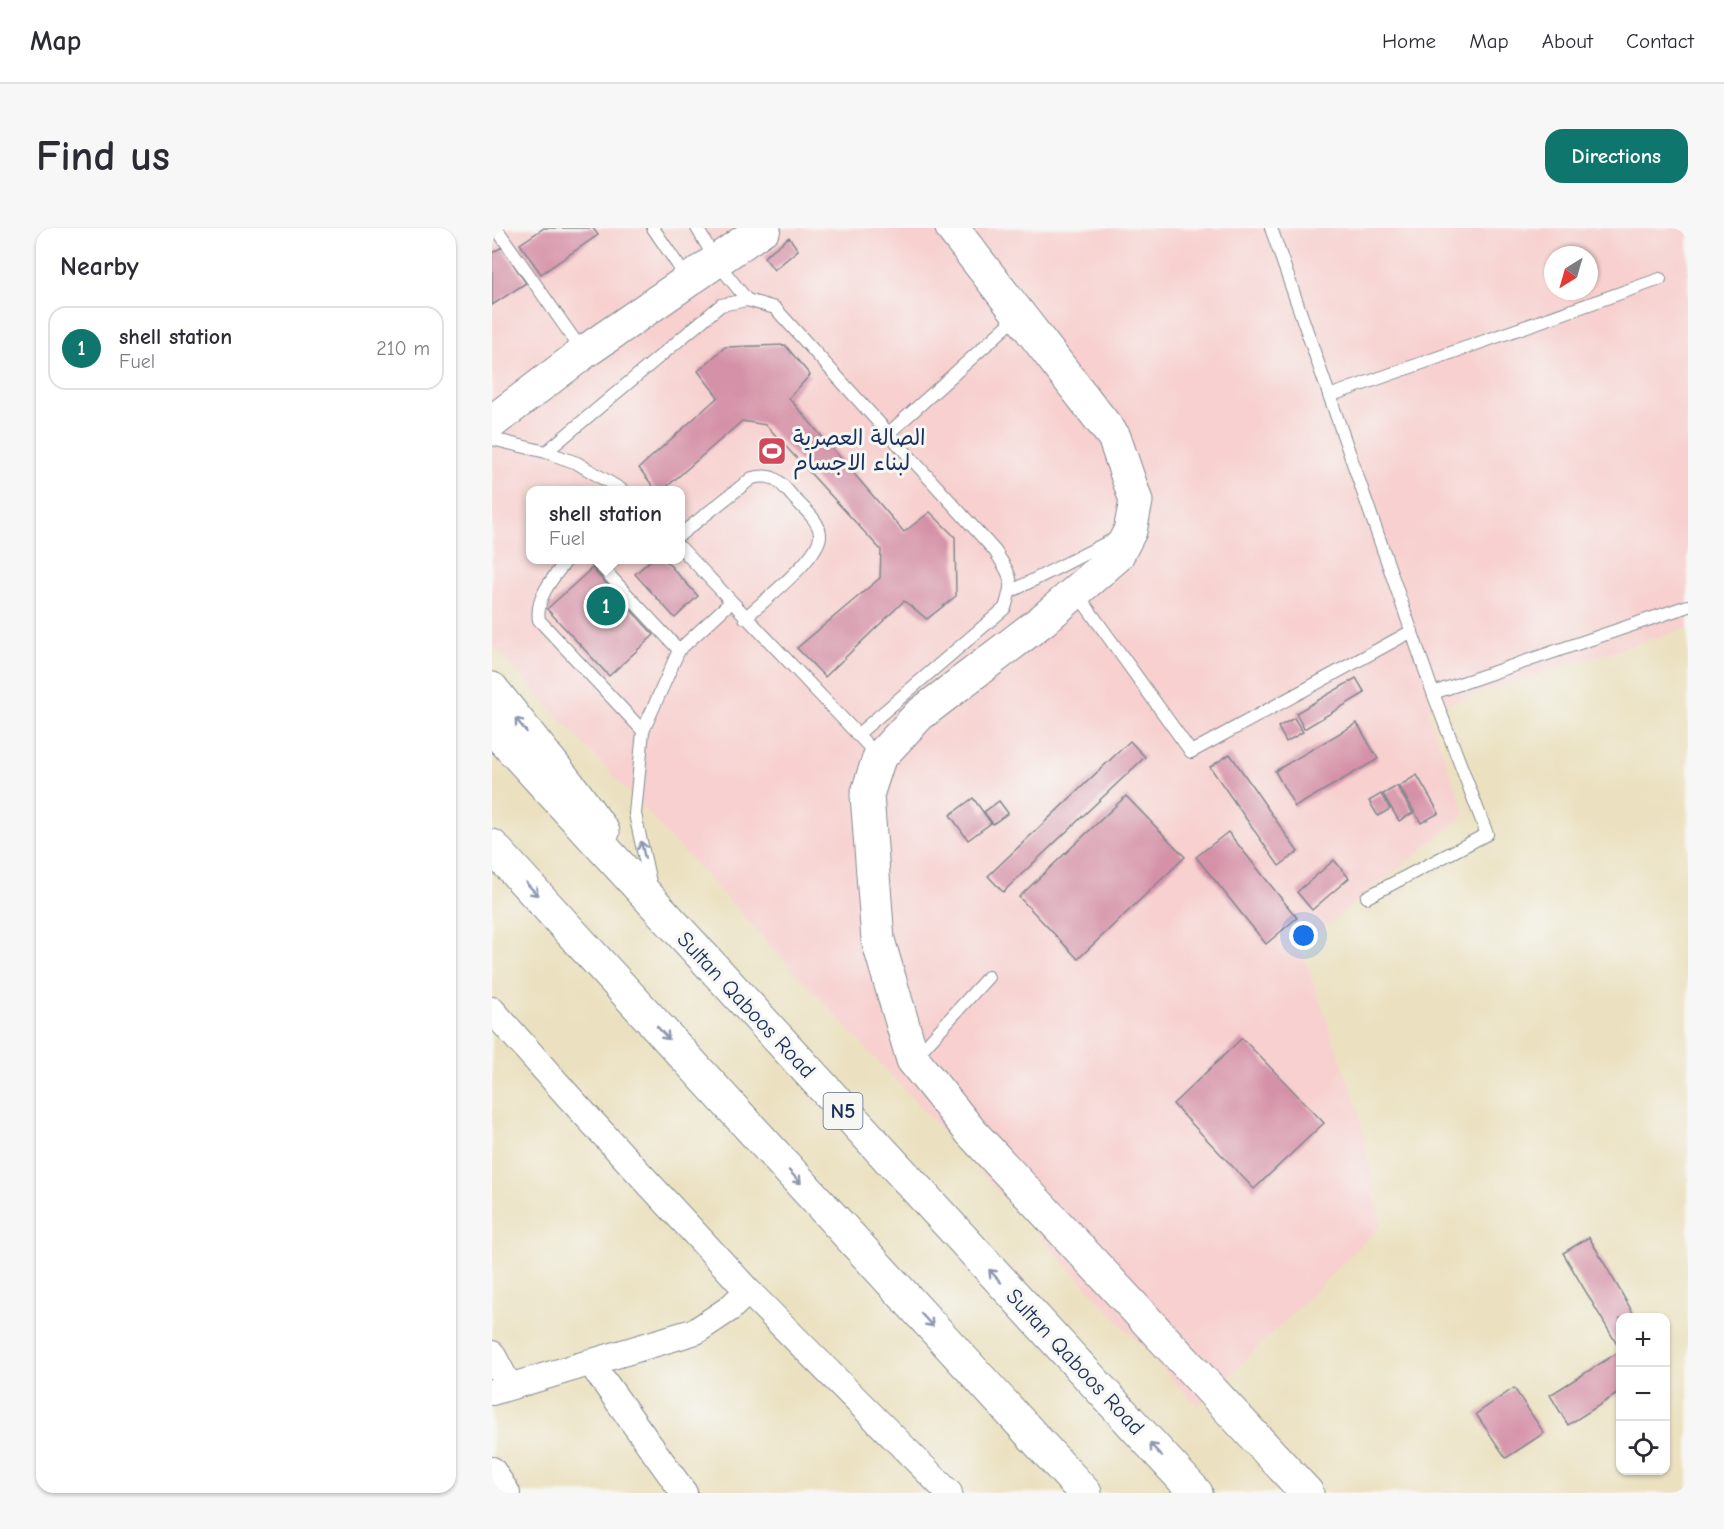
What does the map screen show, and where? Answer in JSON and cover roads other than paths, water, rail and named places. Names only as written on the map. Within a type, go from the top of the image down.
[{"type":"main road","points":[[492,422],[584,353],[764,228]]},
{"type":"main road","points":[[952,228],[1114,437],[1136,501],[1130,531],[1117,556],[1043,620],[919,715],[868,746],[867,795],[878,940],[913,1060],[971,1131],[1307,1493]]},
{"type":"main road","points":[[492,689],[575,793],[655,907]]},
{"type":"main road","name":"Sultan Qaboos Road","points":[[492,727],[1196,1493]]},
{"type":"main road","points":[[492,846],[1085,1493]]},
{"type":"street","points":[[492,1010],[748,1291],[949,1493]]},
{"type":"street","points":[[492,1354],[501,1389],[696,1331],[729,1309],[748,1291]]},
{"type":"street","points":[[590,1362],[684,1493]]},
{"type":"street","points":[[492,1470],[507,1493]]},
{"type":"lane","points":[[496,228],[584,353]]},
{"type":"lane","points":[[652,228],[688,281]]},
{"type":"lane","points":[[697,228],[716,261],[747,300]]},
{"type":"lane","points":[[1271,228],[1433,693],[1487,834],[1367,897]]},
{"type":"lane","points":[[1329,396],[1660,279]]},
{"type":"lane","points":[[546,452],[721,305],[747,300],[775,308],[995,551],[1011,578],[1010,592],[1005,608],[868,746],[685,552]]},
{"type":"lane","points":[[889,434],[1019,315]]},
{"type":"lane","points":[[492,439],[546,452],[576,464],[615,486]]},
{"type":"lane","points":[[685,531],[752,478],[764,475],[777,479],[812,518],[820,533],[818,545],[810,558],[745,618]]},
{"type":"lane","points":[[1010,592],[1130,531]]},
{"type":"lane","points":[[564,564],[537,607],[539,620],[643,731]]},
{"type":"lane","points":[[599,564],[679,650]]},
{"type":"lane","points":[[1076,592],[1191,752],[1412,631]]},
{"type":"lane","points":[[655,907],[635,814],[643,731],[679,650],[731,602]]},
{"type":"lane","points":[[1433,693],[1688,606]]},
{"type":"lane","points":[[913,1060],[988,977]]},
{"type":"place","name":"الصالة العصرية لبناء الاجسام","points":[[772,451]]},
{"type":"place","name":"shell station","points":[[606,606]]}]
